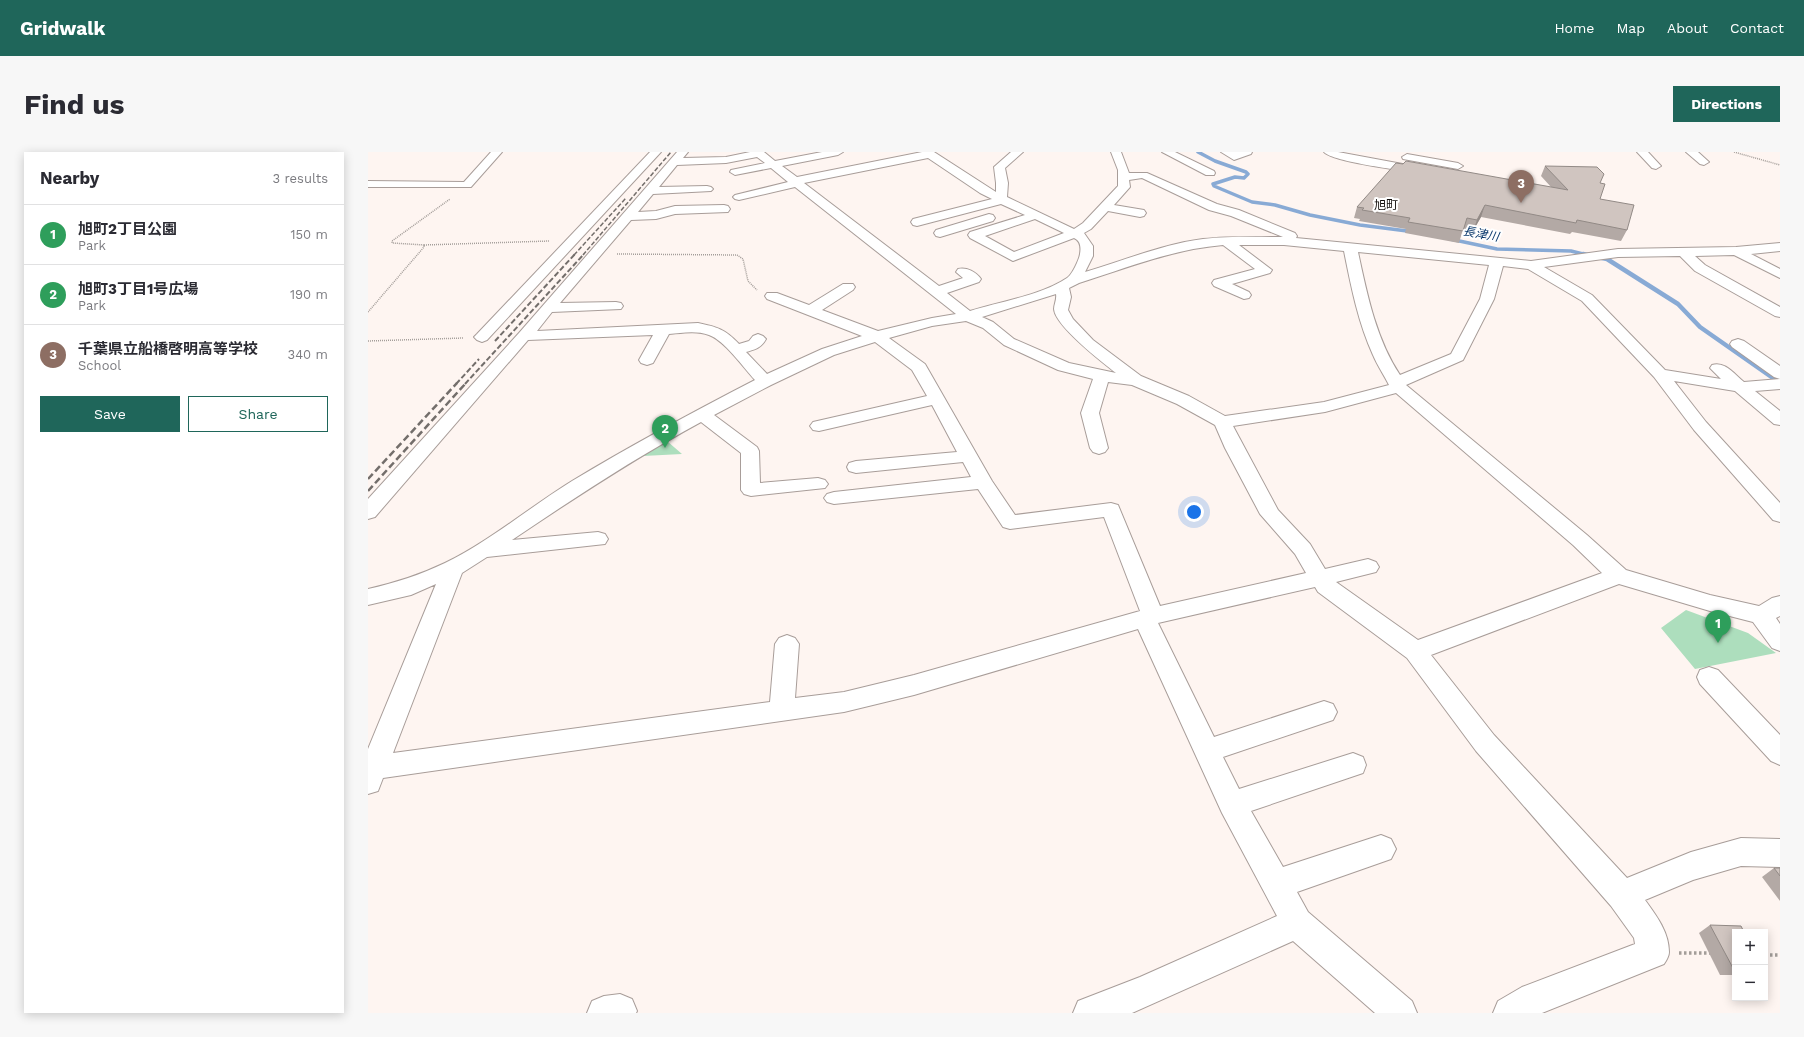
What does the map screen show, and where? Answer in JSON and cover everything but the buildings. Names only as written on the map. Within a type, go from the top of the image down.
[{"type":"street","points":[[368,184],[467,185],[497,152]]},
{"type":"street","points":[[482,337],[656,152]]},
{"type":"street","points":[[735,172],[838,152]]},
{"type":"street","points":[[1001,200],[1002,183],[999,167],[1018,152]]},
{"type":"street","points":[[1036,215],[974,235],[1013,258],[1087,226],[1107,207],[1124,187],[1123,170],[1116,152]]},
{"type":"street","points":[[1167,152],[1210,173]]},
{"type":"street","points":[[1226,152],[1234,157],[1247,152]]},
{"type":"street","points":[[1329,152],[1339,156],[1462,178]]},
{"type":"street","points":[[1642,152],[1656,166]]},
{"type":"street","points":[[1691,152],[1704,162]]},
{"type":"street","points":[[368,512],[524,336],[678,157],[726,160],[758,153],[936,292],[968,316],[988,325],[1009,342],[1064,367],[1102,376],[1135,380]]},
{"type":"street","points":[[741,192],[929,153],[984,191],[1021,209],[1076,232],[1082,237],[1087,246],[1086,256],[1068,283],[1061,310],[1067,321],[1088,343],[1135,380],[1183,400],[1222,422],[1234,448],[1270,514],[1303,549],[1326,586],[1415,651],[1485,744],[1622,895],[1649,932],[1653,953],[1534,999],[1510,1013]]},
{"type":"street","points":[[1400,155],[1421,156],[1458,166]]},
{"type":"street","points":[[1124,177],[1143,174],[1213,207],[1235,213],[1308,243]]},
{"type":"street","points":[[649,191],[707,189]]},
{"type":"street","points":[[917,222],[1001,200]]},
{"type":"street","points":[[1107,207],[1140,213]]},
{"type":"street","points":[[628,216],[656,215],[675,210],[724,209]]},
{"type":"street","points":[[940,233],[1021,209]]},
{"type":"street","points":[[368,597],[403,589],[453,568],[483,550],[578,486],[702,415],[765,382],[828,352],[877,336],[932,322],[968,316],[1048,293],[1068,283],[1175,249],[1202,243],[1253,240],[1308,243],[1531,265],[1618,252],[1736,251],[1780,247]]},
{"type":"street","points":[[1226,241],[1265,270],[1220,283],[1244,295]]},
{"type":"street","points":[[1350,247],[1368,322],[1386,369],[1398,385],[1580,540],[1618,576],[1710,602],[1774,613],[1780,642]]},
{"type":"street","points":[[1736,251],[1780,274]]},
{"type":"street","points":[[1683,252],[1700,268],[1780,313]]},
{"type":"street","points":[[1222,422],[1325,407],[1398,385],[1457,357],[1487,299],[1497,262]]},
{"type":"street","points":[[1531,265],[1587,298],[1660,374],[1700,426],[1780,515]]},
{"type":"street","points":[[936,292],[974,279],[963,272]]},
{"type":"street","points":[[810,310],[848,287]]},
{"type":"street","points":[[772,296],[877,336],[919,367],[983,482],[1010,522],[1111,510],[1148,617],[1206,751],[1232,804],[1297,923],[1400,1013]]},
{"type":"street","points":[[548,308],[616,306]]},
{"type":"street","points":[[524,336],[698,328],[713,331],[723,336],[765,382]]},
{"type":"street","points":[[647,360],[664,330]]},
{"type":"street","points":[[736,350],[755,344],[758,338]]},
{"type":"street","points":[[1738,344],[1780,374]]},
{"type":"street","points":[[1718,368],[1780,420]]},
{"type":"street","points":[[1660,374],[1740,387],[1780,384]]},
{"type":"street","points":[[1099,448],[1090,414],[1102,376]]},
{"type":"street","points":[[819,426],[937,399]]},
{"type":"street","points":[[702,415],[750,451],[751,490],[818,484]]},
{"type":"street","points":[[856,467],[969,456]]},
{"type":"street","points":[[834,498],[983,482]]},
{"type":"street","points":[[483,550],[598,539]]},
{"type":"street","points":[[371,775],[782,710],[844,702],[914,685],[1148,617],[1368,567]]},
{"type":"street","points":[[371,775],[453,568]]},
{"type":"street","points":[[1415,651],[1618,576]]},
{"type":"street","points":[[782,710],[787,644]]},
{"type":"street","points":[[1708,677],[1780,753]]},
{"type":"street","points":[[1206,751],[1324,712]]},
{"type":"street","points":[[1232,804],[1353,765]]},
{"type":"street","points":[[1277,884],[1381,849]]},
{"type":"street","points":[[1622,895],[1691,866],[1733,854],[1741,852],[1780,854]]},
{"type":"street","points":[[1090,1013],[1146,991],[1297,923]]},
{"type":"path","points":[[1734,152],[1780,165]]},
{"type":"path","points":[[467,185],[451,199],[392,242],[424,245],[573,241]]},
{"type":"path","points":[[368,312],[424,247],[424,245]]},
{"type":"path","points":[[595,254],[737,255],[743,259],[748,281],[753,289],[772,296]]},
{"type":"path","points":[[368,341],[482,337]]},
{"type":"path","points":[[1675,952],[1718,952]]},
{"type":"path","points":[[1768,955],[1780,956]]},
{"type":"green space","points":[[667,441],[682,454],[643,456]]},
{"type":"green space","points":[[1686,610],[1748,633],[1776,653],[1695,669],[1661,628]]},
{"type":"waterway","name":"長津川","points":[[1198,152],[1215,161],[1246,172],[1248,174],[1244,178],[1235,177],[1213,184],[1214,186],[1252,202],[1275,205],[1310,215],[1360,225],[1415,232]]},
{"type":"waterway","name":"長津川","points":[[1450,239],[1497,249],[1571,251],[1583,254]]},
{"type":"waterway","name":"長津川","points":[[1583,254],[1607,259],[1678,304],[1700,327],[1780,383]]},
{"type":"waterway","name":"長津川","points":[[1583,254],[1587,255]]},
{"type":"railway","points":[[583,255],[671,152]]},
{"type":"railway","points":[[574,255],[626,198]]},
{"type":"railway","points":[[495,341],[575,254]]},
{"type":"railway","points":[[465,384],[584,254]]},
{"type":"railway","points":[[456,384],[479,359]]},
{"type":"railway","points":[[368,479],[457,383]]},
{"type":"railway","points":[[368,491],[466,383]]},
{"type":"place","name":"千葉県立船橋啓明高等学校","points":[[1521,203]]},
{"type":"place","name":"旭町3丁目1号広場","points":[[665,448]]},
{"type":"place","name":"旭町2丁目公園","points":[[1718,643]]},
{"type":"district","name":"旭町","points":[[1386,205]]}]
